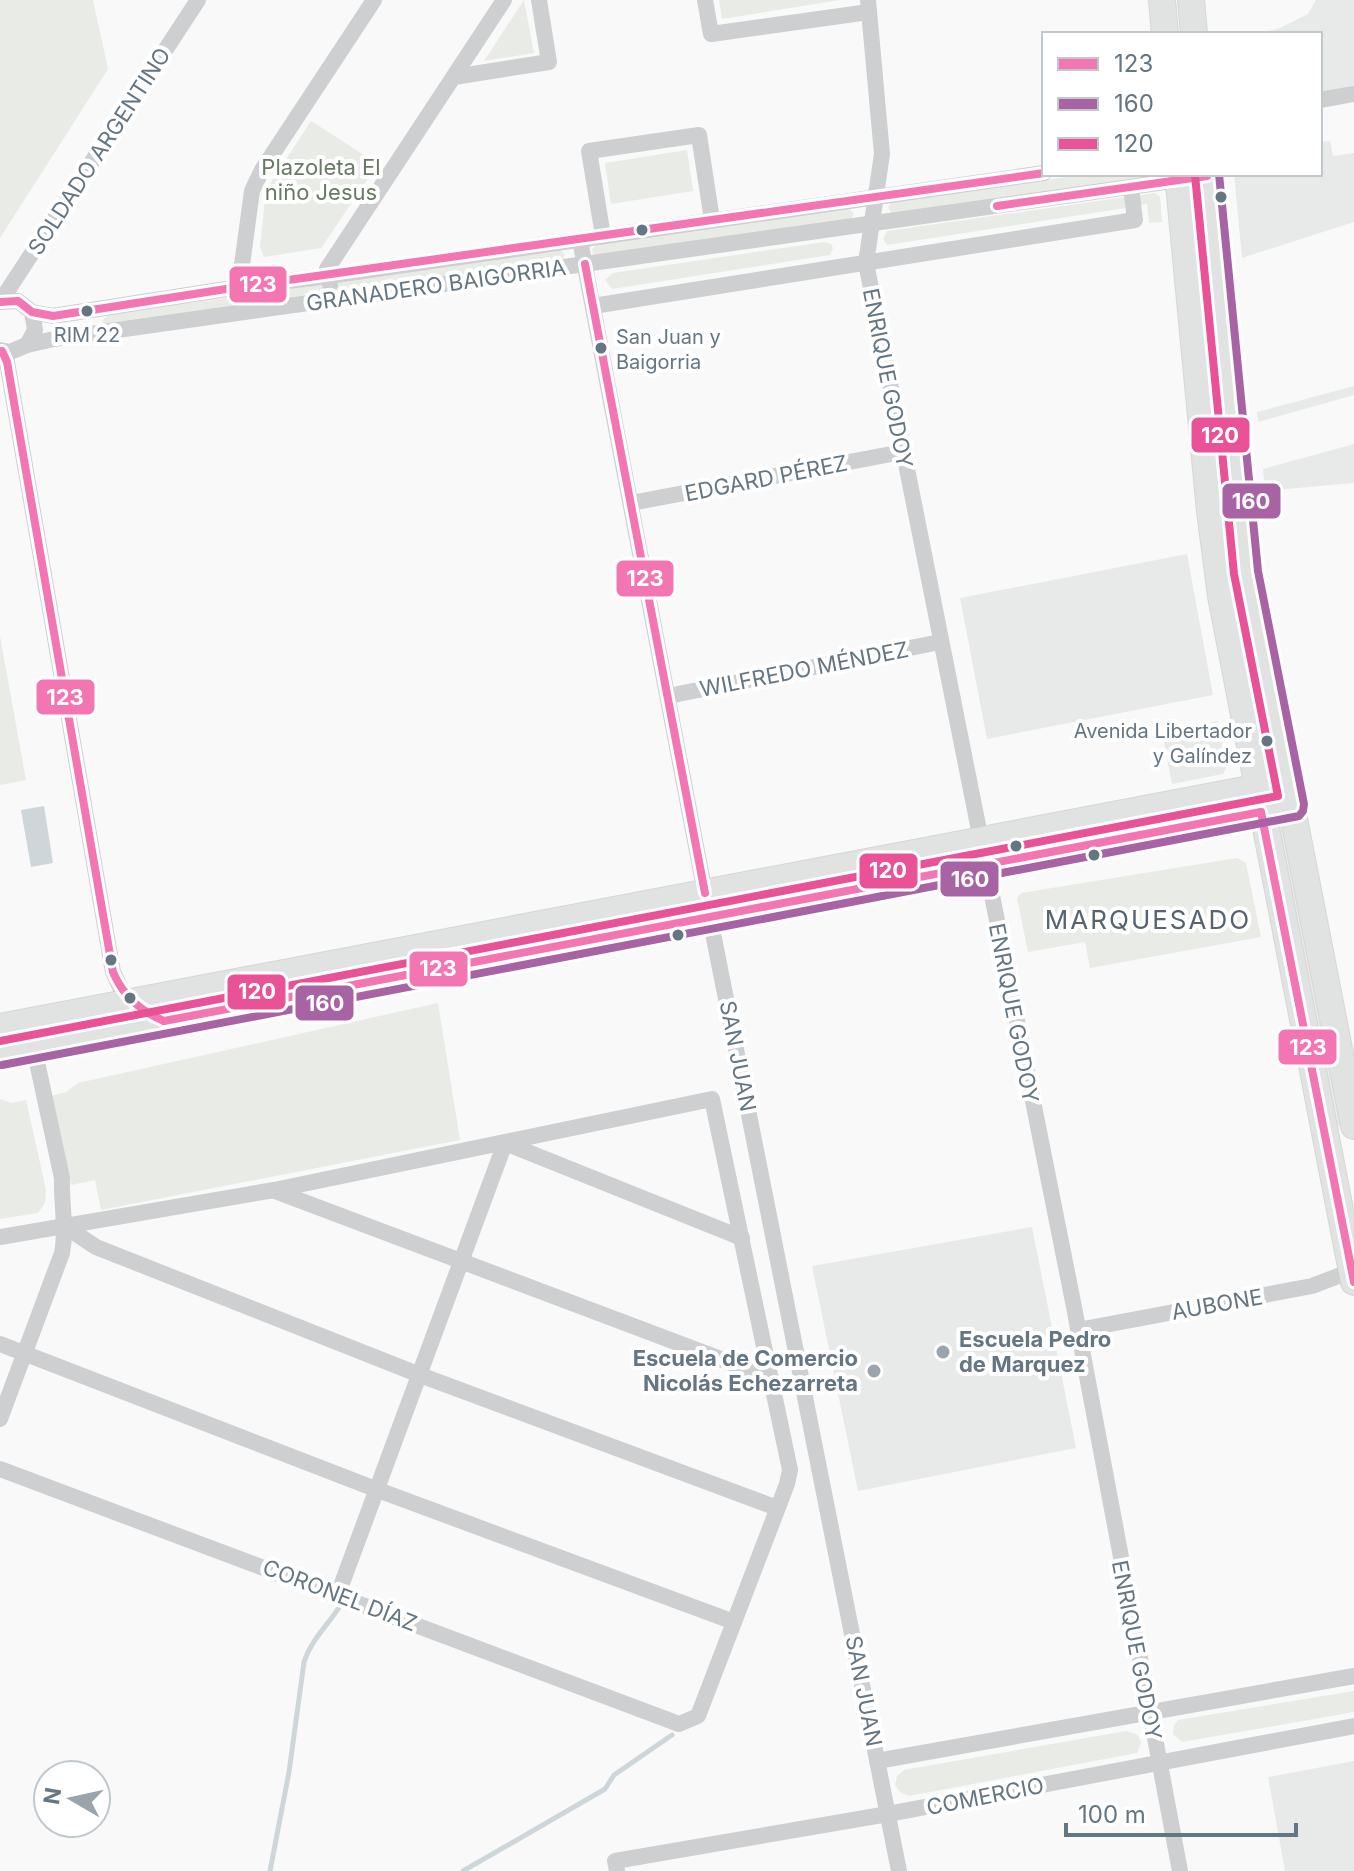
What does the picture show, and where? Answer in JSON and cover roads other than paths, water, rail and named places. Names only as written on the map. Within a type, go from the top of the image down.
[{"type":"main road","points":[[1162,0],[1165,32]]},
{"type":"main road","points":[[1191,0],[1194,32]]},
{"type":"main road","points":[[1207,176],[1246,573],[1354,1128],[1325,1136]]},
{"type":"main road","points":[[1178,177],[1213,544],[1325,1136],[1344,1176],[1353,1274]]},
{"type":"main road","points":[[0,1027],[31,1034],[164,1021],[708,905],[1289,794]]},
{"type":"main road","points":[[0,1053],[31,1034],[133,1002],[708,905]]},
{"type":"street","name":"SOLDADO ARGENTINO","points":[[0,302],[198,0]]},
{"type":"street","points":[[239,287],[252,191],[262,170],[374,0]]},
{"type":"street","points":[[332,300],[327,269],[504,0]]},
{"type":"street","points":[[454,77],[549,62],[539,0]]},
{"type":"street","name":"ENRIQUE GODOY","points":[[705,0],[711,34],[869,6],[882,154],[866,263],[1078,1330],[1180,1871]]},
{"type":"street","points":[[1322,100],[1354,94]]},
{"type":"street","points":[[603,236],[589,151],[699,135],[712,220]]},
{"type":"street","name":"GRANADERO BAIGORRIA","points":[[0,302],[18,301],[32,312],[53,316],[1042,173]]},
{"type":"street","name":"GRANADERO BAIGORRIA","points":[[1,350],[19,350],[54,339],[1131,187],[1178,177]]},
{"type":"street","points":[[593,306],[1135,220],[1131,187]]},
{"type":"street","name":"SAN JUAN","points":[[580,240],[899,1871]]},
{"type":"street","points":[[27,345],[35,330],[32,312]]},
{"type":"street","points":[[1,350],[7,362],[112,966],[121,989],[133,1002],[164,1021]]},
{"type":"street","name":"EDGARD PÉREZ","points":[[631,503],[902,452]]},
{"type":"street","name":"WILFREDO MÉNDEZ","points":[[668,696],[940,642]]},
{"type":"street","points":[[0,1419],[62,1253],[66,1227],[61,1197],[62,1178],[31,1034]]},
{"type":"street","points":[[0,1237],[274,1190],[712,1099],[790,1470],[734,1622],[378,1490],[0,1344]]},
{"type":"street","points":[[505,1143],[742,1238]]},
{"type":"street","points":[[338,1594],[505,1143]]},
{"type":"street","points":[[274,1190],[771,1378]]},
{"type":"street","points":[[66,1227],[96,1247],[420,1375],[777,1508]]},
{"type":"street","name":"AUBONE","points":[[1078,1330],[1312,1286],[1353,1274]]},
{"type":"street","name":"CORONEL DÍAZ","points":[[0,1469],[679,1724],[698,1716],[734,1622]]},
{"type":"street","points":[[877,1761],[1354,1676]]},
{"type":"street","name":"COMERCIO","points":[[616,1866],[1354,1726]]},
{"type":"waterway","points":[[270,1871],[289,1772],[304,1662],[315,1640],[340,1606]]},
{"type":"waterway","points":[[463,1871],[605,1789],[614,1775],[672,1735]]},
{"type":"place","name":"RIM 22","points":[[87,311]]},
{"type":"place","name":"San Juan y Baigorria","points":[[601,348]]},
{"type":"place","name":"Avenida Libertador y Galíndez","points":[[1267,741]]},
{"type":"place","name":"Escuela Pedro de Marquez","points":[[943,1352]]},
{"type":"place","name":"Escuela de Comercio Nicolás Echezarreta","points":[[874,1371]]},
{"type":"district","name":"MARQUESADO","points":[[1148,920]]},
{"type":"park label","name":"Plazoleta El niño Jesus","points":[[321,180]]}]
